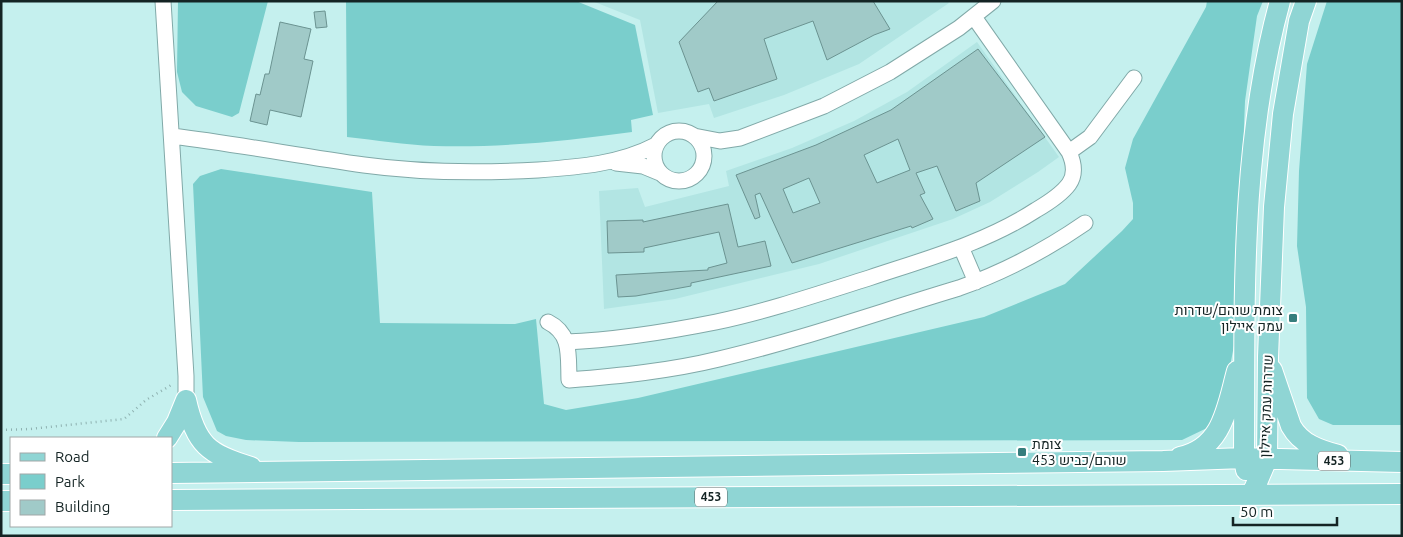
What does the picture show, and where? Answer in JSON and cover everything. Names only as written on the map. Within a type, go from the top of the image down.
[{"type":"main road","name":"שדרות עמק איילון","points":[[1252,494],[1244,458],[1249,184],[1260,95],[1280,1]]},
{"type":"main road","name":"שדרות עמק איילון","points":[[1252,494],[1267,459],[1268,357],[1274,207],[1283,114],[1300,21],[1306,1]]},
{"type":"main road","points":[[1163,461],[1188,455],[1202,448],[1213,438],[1226,414],[1245,340]]},
{"type":"main road","points":[[1268,357],[1291,426],[1296,435],[1309,445],[1361,461]]},
{"type":"main road","points":[[168,437],[177,422],[186,400]]},
{"type":"main road","points":[[186,400],[190,420],[204,445],[230,461],[267,472]]},
{"type":"main road","name":"453","points":[[172,473],[1163,461],[1244,458],[1402,462]]},
{"type":"main road","name":"453","points":[[172,500],[1402,494]]},
{"type":"street","points":[[163,1],[186,400]]},
{"type":"street","points":[[607,162],[643,166],[669,179],[681,181],[695,175],[718,150],[740,138],[793,119],[857,90],[890,72],[974,17],[993,1]]},
{"type":"street","points":[[566,342],[630,337],[718,321],[809,297],[961,247],[1023,219],[1050,202],[1062,191],[1073,176],[1074,167],[1069,152],[974,17]]},
{"type":"street","points":[[1069,152],[1090,137],[1134,78]]},
{"type":"street","points":[[172,136],[365,165],[450,172],[549,169],[607,162],[632,155],[656,144],[664,135],[672,131],[682,131],[694,136],[720,141],[740,138]]},
{"type":"street","points":[[694,136],[703,148],[702,166]]},
{"type":"street","points":[[656,144],[653,157],[655,166],[660,173]]},
{"type":"street","points":[[548,322],[556,326],[566,342],[569,380],[664,370],[717,360],[762,348],[976,282],[1016,264],[1068,235],[1085,223]]},
{"type":"street","points":[[961,247],[976,282]]},
{"type":"path","points":[[1,430],[30,429],[124,419],[146,400],[186,376]]},
{"type":"shaded area","points":[[592,1],[947,1],[949,3],[859,64],[784,95],[714,118],[709,104],[658,113],[640,20]]},
{"type":"shaded area","points":[[977,42],[1059,157],[990,202],[953,219],[819,264],[675,299],[604,309],[599,191],[638,188],[645,207],[729,186],[726,171],[792,148],[854,121],[907,92]]},
{"type":"green space","points":[[178,1],[268,1],[239,113],[232,117],[196,106],[182,92],[177,72]]},
{"type":"green space","points":[[346,1],[576,1],[635,25],[653,115],[631,120],[632,132],[533,143],[484,146],[434,146],[347,137]]},
{"type":"green space","points":[[1207,1],[1263,1],[1257,16],[1245,101],[1236,335],[1224,398],[1217,415],[1207,428],[1182,440],[299,442],[246,440],[226,436],[217,431],[203,397],[193,184],[200,176],[221,169],[372,192],[380,323],[515,324],[536,319],[544,404],[566,410],[638,398],[984,317],[1065,284],[1133,219],[1133,203],[1125,168],[1133,139],[1206,7]]},
{"type":"green space","points":[[1327,1],[1402,1],[1402,425],[1333,425],[1319,419],[1307,398],[1306,307],[1297,246],[1299,171],[1307,64]]},
{"type":"building","points":[[718,1],[873,1],[890,29],[874,35],[827,60],[813,21],[764,39],[777,79],[714,101],[709,88],[698,92],[679,42]]},
{"type":"building","points":[[325,11],[327,27],[316,28],[314,12]]},
{"type":"building","points":[[280,22],[311,29],[304,59],[313,61],[301,117],[270,110],[267,125],[250,121],[256,94],[260,95],[265,74],[269,74]]},
{"type":"building","points":[[978,49],[1045,137],[976,183],[980,201],[956,211],[937,166],[916,173],[925,193],[920,195],[933,219],[912,228],[911,226],[792,263],[760,193],[755,195],[760,217],[755,219],[736,175],[816,145],[891,110]],"holes":[[[898,139],[910,170],[877,183],[864,155]],[[809,178],[820,203],[793,213],[783,189]]]},
{"type":"building","points":[[728,204],[738,247],[765,241],[771,266],[691,283],[691,286],[636,296],[618,297],[616,275],[708,270],[708,268],[727,263],[719,232],[644,248],[644,252],[608,253],[607,221],[643,220],[643,222]]},
{"type":"place","name":"צומת שוהם/שדרות עמק איילון","points":[[1293,318]]},
{"type":"place","name":"צומת שוהם/כביש 453","points":[[1022,452]]}]
